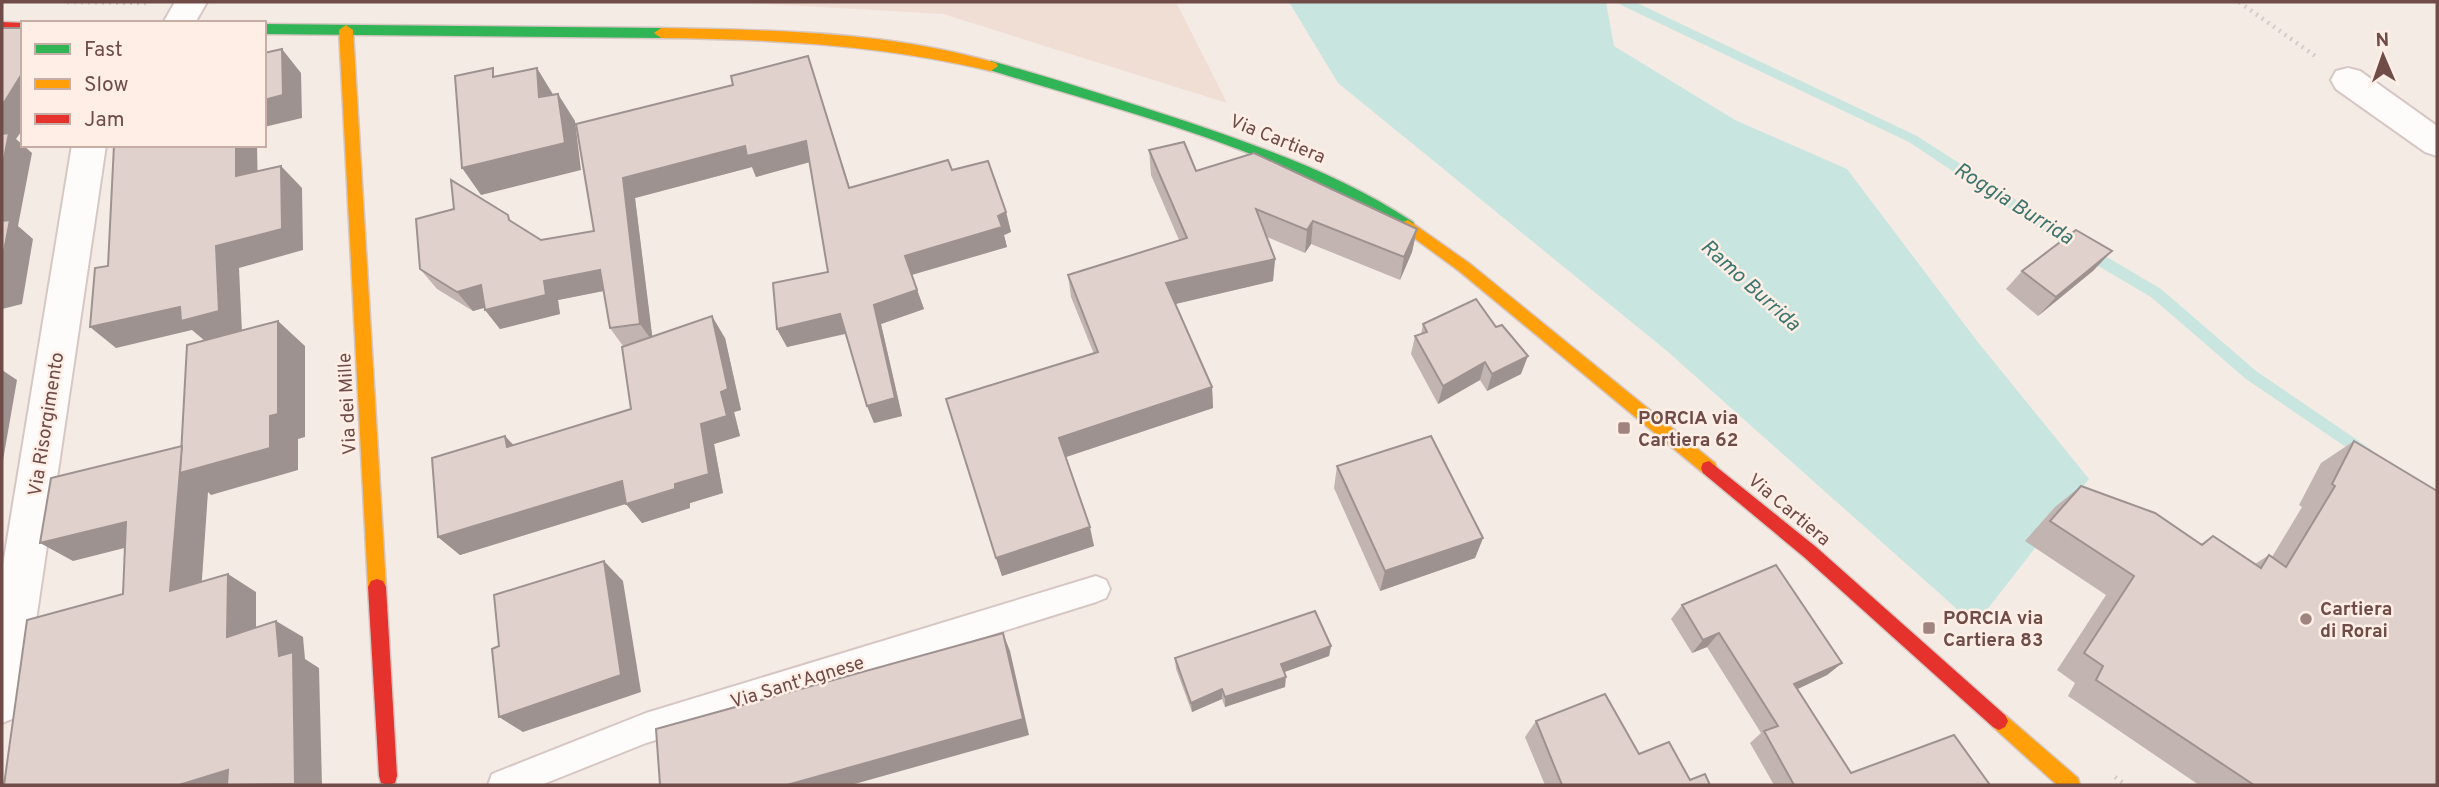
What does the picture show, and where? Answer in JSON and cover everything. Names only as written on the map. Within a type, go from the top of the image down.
[{"type":"main road","points":[[2,27],[21,27]]},
{"type":"main road","name":"Via Cartiera","points":[[266,29],[700,33],[845,41],[946,54],[1073,88],[1275,157],[1381,207],[1464,267],[1810,552],[2071,785]]},
{"type":"main road","name":"Via dei Mille","points":[[346,30],[388,776]]},
{"type":"street","points":[[2348,80],[2437,143]]},
{"type":"street","name":"Via Risorgimento","points":[[2,702],[89,147]]},
{"type":"lane","name":"Via Sant'Agnese","points":[[503,785],[646,728],[1096,589]]},
{"type":"path","points":[[67,2],[187,9]]},
{"type":"path","points":[[2239,2],[2348,80]]},
{"type":"path","points":[[2115,776],[2126,785]]},
{"type":"shaded area","points":[[733,2],[1176,2],[1227,103],[943,14]]},
{"type":"water","name":"Ramo Burrida","points":[[1289,2],[1606,2],[1614,46],[1735,120],[1847,169],[1977,341],[2089,479],[1975,625],[1667,351],[1338,83]]},
{"type":"building","points":[[2,28],[21,28],[21,75],[2,106]]},
{"type":"building","points":[[282,49],[283,95],[266,99],[266,53]]},
{"type":"building","points":[[808,56],[849,188],[948,160],[952,170],[988,161],[1006,212],[998,216],[1002,227],[905,256],[917,290],[874,305],[895,398],[867,406],[840,314],[777,329],[773,283],[828,272],[806,141],[747,156],[745,146],[623,178],[640,324],[610,328],[600,270],[544,281],[546,295],[485,310],[481,285],[457,292],[420,269],[416,219],[454,209],[451,180],[508,215],[509,220],[541,240],[594,231],[576,124],[733,85],[731,76]]},
{"type":"building","points":[[493,68],[493,77],[537,68],[539,97],[558,94],[565,143],[462,168],[455,76]]},
{"type":"building","points":[[9,133],[2,169],[2,134]]},
{"type":"building","points":[[1184,142],[1196,171],[1254,153],[1417,229],[1404,257],[1313,221],[1307,230],[1256,209],[1275,259],[1166,283],[1212,387],[1059,438],[1090,527],[996,558],[946,399],[1098,352],[1068,275],[1187,238],[1149,150]]},
{"type":"building","points":[[114,147],[236,147],[236,176],[281,166],[282,229],[216,246],[219,311],[181,321],[180,307],[90,327],[95,268],[108,266]]},
{"type":"building","points":[[10,220],[2,261],[2,221]]},
{"type":"building","points":[[2076,230],[2112,251],[2056,297],[2022,271]]},
{"type":"building","points":[[1476,299],[1496,327],[1502,325],[1528,356],[1492,374],[1485,362],[1443,386],[1415,336],[1427,332],[1423,324]]},
{"type":"building","points":[[712,316],[728,389],[721,392],[727,416],[701,424],[709,474],[675,484],[675,489],[626,504],[622,481],[438,537],[432,458],[505,436],[507,447],[631,409],[622,347]]},
{"type":"building","points":[[278,321],[278,414],[270,416],[270,448],[180,473],[187,345]]},
{"type":"building","points":[[1431,436],[1483,538],[1385,571],[1337,466]]},
{"type":"building","name":"Cartiera di Rorai","points":[[2354,441],[2437,491],[2437,785],[2254,785],[2096,680],[2103,666],[2084,653],[2134,576],[2050,521],[2081,486],[2155,513],[2202,545],[2213,536],[2261,568],[2269,555],[2286,567],[2335,486],[2332,484]]},
{"type":"building","points":[[182,446],[170,591],[228,574],[227,637],[276,621],[279,656],[293,652],[295,784],[227,785],[228,770],[179,785],[4,785],[27,620],[123,594],[126,522],[40,543],[51,478]]},
{"type":"building","points":[[604,561],[621,675],[499,717],[492,649],[499,646],[494,595]]},
{"type":"building","points":[[1776,565],[1842,663],[1794,684],[1851,773],[1954,735],[1990,785],[1794,785],[1764,731],[1778,726],[1719,633],[1703,640],[1682,605]]},
{"type":"building","points":[[1315,611],[1331,646],[1281,664],[1286,677],[1225,697],[1222,689],[1191,703],[1175,658]]},
{"type":"building","points":[[1003,633],[1023,719],[787,785],[660,785],[656,729]]},
{"type":"building","points":[[1605,694],[1639,754],[1669,742],[1690,780],[1705,774],[1710,785],[1562,785],[1536,721]]},
{"type":"waterway","name":"Roggia Burrida","points":[[1625,2],[1913,139],[2073,244],[2156,293],[2251,375],[2367,454]]},
{"type":"traffic: fast","points":[[266,29],[661,33]]},
{"type":"traffic: fast","points":[[991,66],[1119,105],[1278,159],[1332,182],[1408,226]]},
{"type":"traffic: slow","points":[[346,30],[377,587]]},
{"type":"traffic: slow","points":[[661,33],[828,39],[910,49],[991,66]]},
{"type":"traffic: slow","points":[[1408,226],[1464,267],[1709,468]]},
{"type":"traffic: slow","points":[[1999,721],[2071,785]]},
{"type":"traffic: jam","points":[[2,27],[21,27]]},
{"type":"traffic: jam","points":[[1709,468],[1810,552],[1999,721]]},
{"type":"traffic: jam","points":[[377,587],[388,776]]},
{"type":"place","name":"PORCIA via Cartiera 62","points":[[1624,428]]},
{"type":"place","name":"Cartiera di Rorai","points":[[2306,619]]},
{"type":"place","name":"PORCIA via Cartiera 83","points":[[1929,628]]}]
